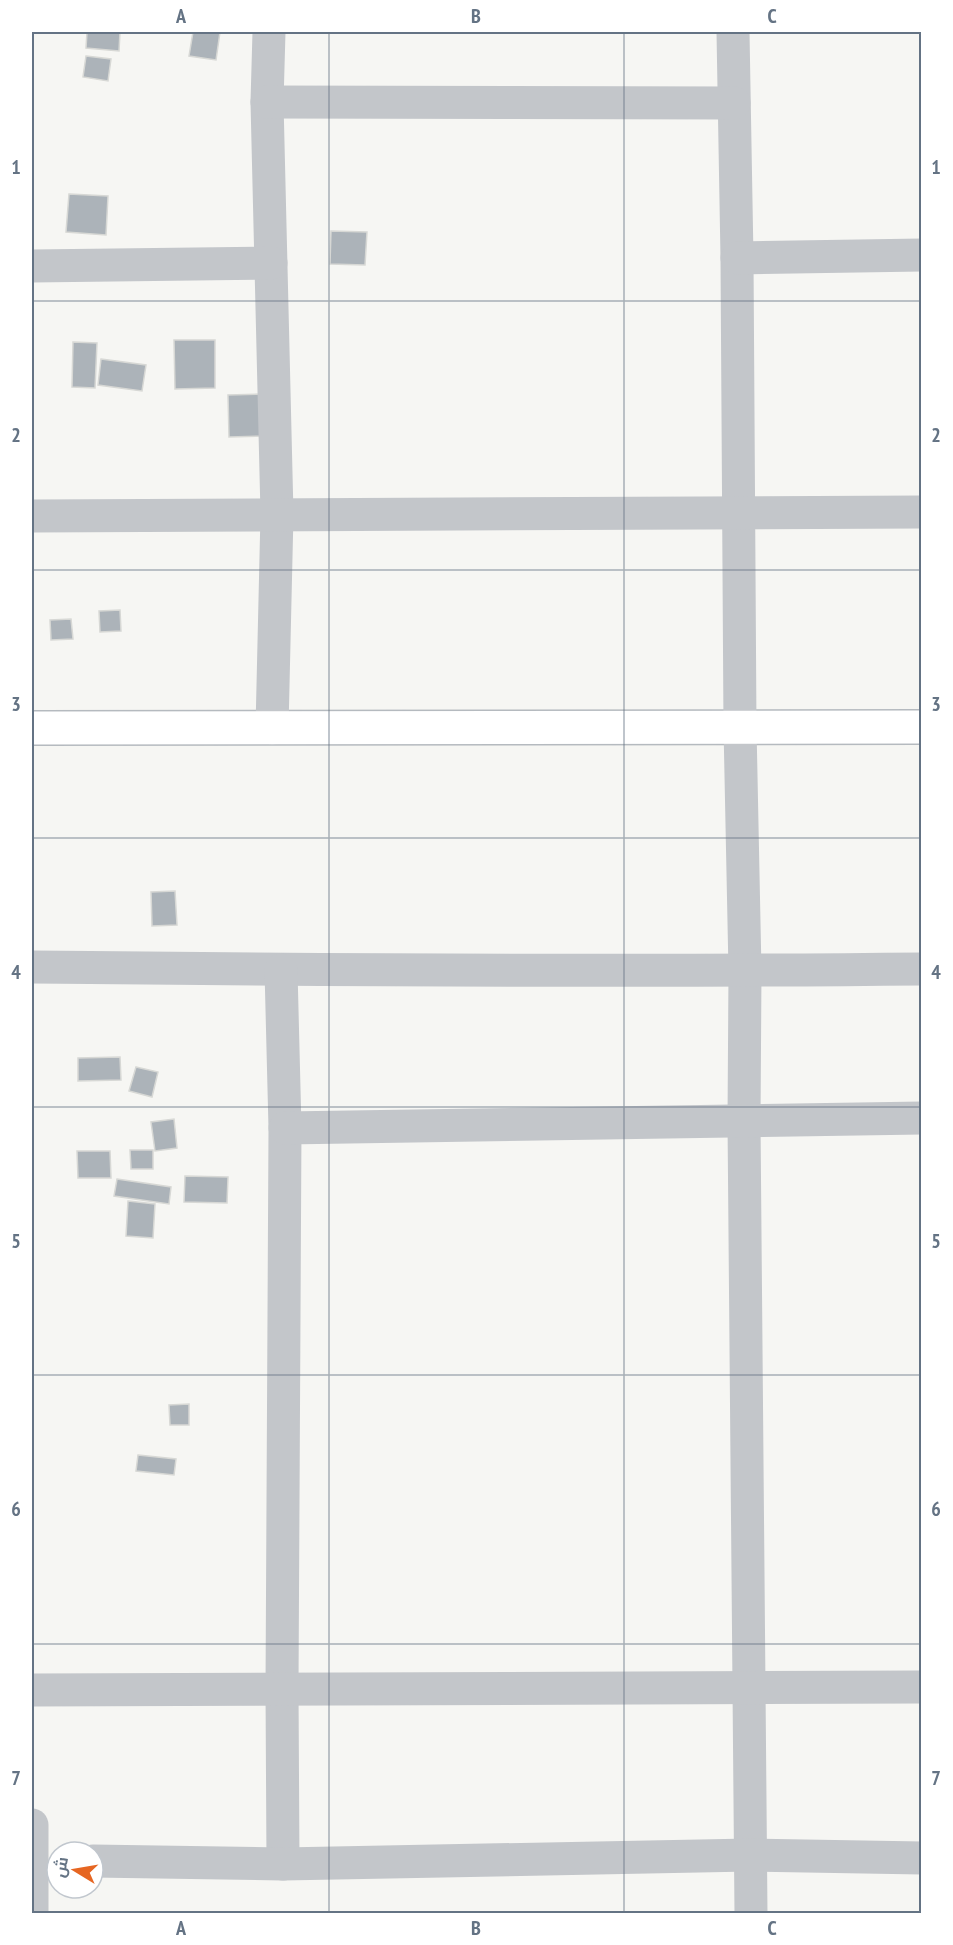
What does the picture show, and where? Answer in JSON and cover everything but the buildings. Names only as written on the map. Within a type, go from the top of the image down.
[{"type":"street","points":[[269,32],[267,102],[278,514],[272,728]]},
{"type":"street","points":[[733,32],[740,727],[745,971],[744,1121],[751,1914]]},
{"type":"street","points":[[267,102],[734,103]]},
{"type":"street","points":[[737,258],[921,255]]},
{"type":"street","points":[[32,266],[271,263]]},
{"type":"street","points":[[32,516],[921,512]]},
{"type":"street","points":[[32,728],[921,727]]},
{"type":"street","points":[[32,967],[280,970],[921,969]]},
{"type":"street","points":[[280,970],[285,1128],[283,1864]]},
{"type":"street","points":[[285,1128],[921,1118]]},
{"type":"street","points":[[32,1689],[921,1687]]},
{"type":"street","points":[[32,1825],[45,1860],[32,1914]]},
{"type":"street","points":[[105,1861],[283,1864],[750,1855],[921,1858]]}]
